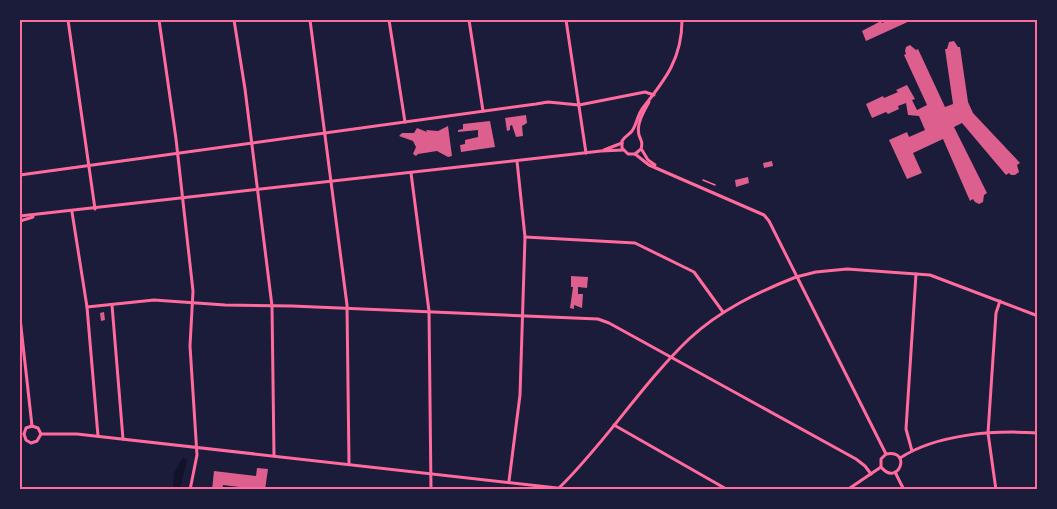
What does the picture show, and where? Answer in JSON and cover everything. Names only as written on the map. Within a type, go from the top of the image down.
[{"type":"street","points":[[68,20],[94,209]]},
{"type":"street","points":[[159,20],[178,154],[193,291],[190,346],[197,458],[190,489]]},
{"type":"street","points":[[234,20],[272,306],[274,456]]},
{"type":"street","points":[[310,20],[348,308],[349,464]]},
{"type":"street","points":[[389,20],[405,122]]},
{"type":"street","points":[[469,20],[483,111]]},
{"type":"street","points":[[566,20],[586,153]]},
{"type":"street","points":[[623,150],[622,143],[625,137],[633,130],[639,114],[669,72],[677,54],[682,20]]},
{"type":"street","points":[[20,175],[548,102],[579,105],[645,92],[654,95]]},
{"type":"street","points":[[649,102],[640,124],[639,137],[642,142],[641,149],[648,160],[658,168]]},
{"type":"street","points":[[629,134],[639,137]]},
{"type":"street","points":[[600,151],[622,143]]},
{"type":"street","points":[[635,154],[641,149]]},
{"type":"street","points":[[20,216],[623,150],[628,154],[635,154],[649,165],[764,215],[886,454]]},
{"type":"street","points":[[509,481],[520,395],[525,237],[517,161]]},
{"type":"street","points":[[411,173],[429,311],[431,489]]},
{"type":"street","points":[[72,212],[87,307],[98,436]]},
{"type":"street","points":[[20,221],[35,216]]},
{"type":"street","points":[[525,237],[634,243],[694,272],[723,312]]},
{"type":"street","points":[[560,488],[690,338],[723,312],[796,276],[835,270],[917,273],[937,277],[1038,316]]},
{"type":"street","points":[[912,451],[906,429],[917,273]]},
{"type":"street","points":[[87,307],[154,300],[602,320],[856,459],[871,474]]},
{"type":"street","points":[[996,489],[988,432],[996,313],[1000,301]]},
{"type":"street","points":[[112,305],[123,439]]},
{"type":"street","points":[[20,318],[32,426]]},
{"type":"street","points":[[614,425],[728,489]]},
{"type":"street","points":[[32,426],[38,428],[40,434],[37,441],[31,443],[22,434],[26,428],[32,426]]},
{"type":"street","points":[[900,458],[912,451],[943,440],[988,432],[1038,433]]},
{"type":"street","points":[[40,434],[67,433],[98,436],[574,489]]},
{"type":"street","points":[[892,453],[900,458],[900,467],[895,472],[886,472],[881,467],[881,459],[886,454],[892,453]]},
{"type":"street","points":[[847,489],[881,467]]},
{"type":"street","points":[[895,472],[904,489]]},
{"type":"path","points":[[703,180],[715,185]]},
{"type":"shaded area","points":[[183,457],[187,460],[180,489],[173,489],[174,473]]},
{"type":"building","points":[[890,20],[912,20],[866,41],[862,31],[881,21],[882,23]]},
{"type":"building","points":[[954,41],[960,47],[968,102],[973,113],[1020,163],[1017,165],[1019,172],[1015,175],[1009,173],[1006,175],[962,123],[954,127],[987,193],[984,195],[983,202],[979,204],[973,199],[970,201],[943,139],[913,153],[922,173],[907,179],[889,140],[907,132],[909,137],[925,130],[919,116],[908,115],[906,103],[888,114],[886,112],[872,118],[866,104],[898,92],[896,90],[907,85],[915,99],[912,100],[917,110],[927,105],[904,55],[906,47],[910,45],[918,49],[945,107],[953,104],[945,49],[949,42]]},
{"type":"building","points":[[526,115],[527,123],[522,126],[523,136],[516,137],[512,125],[507,131],[505,118]]},
{"type":"building","points":[[490,121],[495,147],[461,152],[460,145],[465,144],[465,140],[478,137],[478,130],[458,132],[463,129],[463,124]]},
{"type":"building","points":[[448,126],[452,156],[448,157],[437,151],[416,156],[413,154],[416,147],[413,141],[399,136],[402,133],[414,133],[417,128],[427,132],[426,130],[438,131]]},
{"type":"building","points":[[772,161],[773,166],[764,168],[763,163]]},
{"type":"building","points":[[748,177],[749,183],[736,187],[735,180]]},
{"type":"building","points":[[571,276],[588,277],[587,288],[578,287],[578,294],[583,294],[582,308],[574,305],[574,309],[570,308],[573,287],[571,287]]},
{"type":"building","points":[[104,312],[105,320],[101,321],[100,313]]},
{"type":"building","points":[[257,468],[268,469],[265,490],[223,485],[222,490],[212,490],[214,471],[256,476]]}]
